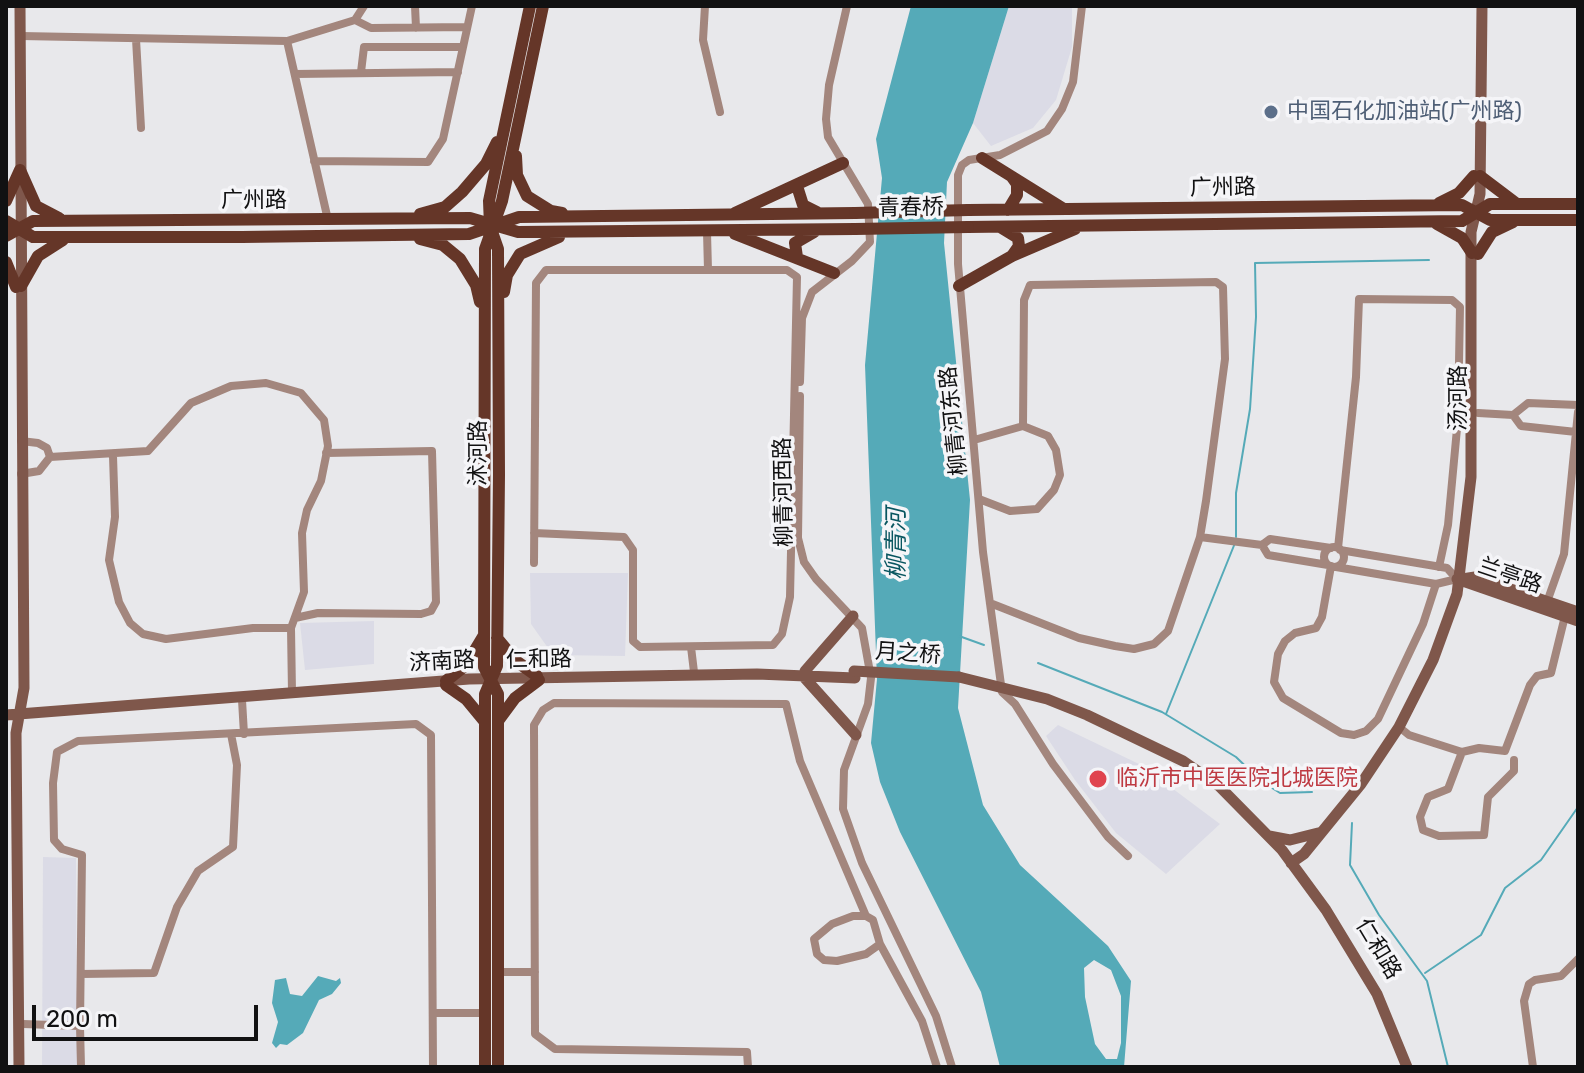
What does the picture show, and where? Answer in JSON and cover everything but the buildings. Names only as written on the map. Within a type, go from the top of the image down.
[{"type":"main road","name":"沭河路","points":[[490,226],[489,201],[530,6]]},
{"type":"main road","name":"沭河路","points":[[485,1067],[491,721],[498,694],[484,667],[491,636],[492,321],[485,249],[490,226],[502,201],[543,6]]},
{"type":"main road","points":[[402,219],[445,207],[462,192],[486,164],[504,129]]},
{"type":"main road","points":[[515,137],[517,175],[527,196],[551,211],[581,217]]},
{"type":"main road","points":[[982,158],[1066,210]]},
{"type":"main road","points":[[728,216],[843,163]]},
{"type":"main road","points":[[6,201],[20,170]]},
{"type":"main road","points":[[20,170],[36,206],[66,221]]},
{"type":"main road","points":[[1433,206],[1459,193],[1477,176],[1517,204]]},
{"type":"main road","points":[[1008,210],[1017,195],[1017,184],[1012,177]]},
{"type":"main road","points":[[797,186],[803,205],[820,214]]},
{"type":"main road","name":"广州路","points":[[968,227],[1462,221],[1490,204],[1578,204]]},
{"type":"main road","name":"广州路","points":[[968,210],[1462,205],[1490,220],[1578,220]]},
{"type":"main road","name":"青春桥","points":[[855,213],[968,210]]},
{"type":"main road","name":"广州路","points":[[6,221],[33,237],[405,235],[469,234],[519,217],[855,213]]},
{"type":"main road","name":"广州路","points":[[6,236],[33,221],[470,218],[518,232],[855,229]]},
{"type":"main road","points":[[1430,222],[1462,238],[1475,253],[1492,232],[1517,220]]},
{"type":"main road","points":[[959,286],[1012,256],[1083,226]]},
{"type":"main road","name":"青春桥","points":[[855,229],[968,227]]},
{"type":"main road","points":[[998,227],[1018,238],[1019,246],[1012,256]]},
{"type":"main road","points":[[797,257],[795,243],[817,230]]},
{"type":"main road","points":[[492,321],[507,275],[520,254],[540,243],[576,232]]},
{"type":"main road","points":[[728,232],[834,273]]},
{"type":"main road","points":[[405,235],[443,245],[460,259],[492,321]]},
{"type":"main road","points":[[6,262],[18,286],[38,256],[51,245],[72,237]]},
{"type":"main road","points":[[491,636],[538,678],[491,721],[446,683],[491,636]]},
{"type":"main road","name":"沭河路","points":[[491,721],[499,972],[498,1067]]},
{"type":"street","points":[[20,6],[16,688],[24,733],[21,1067]]},
{"type":"street","points":[[21,36],[287,41],[355,20],[364,6]]},
{"type":"street","points":[[415,6],[416,28]]},
{"type":"street","points":[[314,161],[428,162],[443,139],[472,6]]},
{"type":"street","points":[[705,6],[703,40],[720,112]]},
{"type":"street","name":"柳青河西路","points":[[847,6],[826,103],[828,137],[861,188],[871,225],[870,242],[852,261],[812,292],[802,318],[798,538],[804,562],[816,579],[862,628],[871,678],[868,704],[844,770],[843,809],[862,863],[936,1016],[952,1067]]},
{"type":"street","name":"柳青河东路","points":[[1002,690],[990,603],[959,286],[958,175],[969,160],[1000,155],[1047,131],[1062,109],[1073,82],[1082,6]]},
{"type":"street","name":"汤河路","points":[[1457,579],[1466,561],[1478,477],[1475,253],[1471,232],[1477,214],[1475,6]]},
{"type":"street","name":"汤河路","points":[[1477,176],[1482,6]]},
{"type":"street","points":[[355,20],[371,28],[467,27]]},
{"type":"street","points":[[136,39],[141,128]]},
{"type":"street","points":[[287,41],[328,220]]},
{"type":"street","points":[[361,72],[364,47],[463,47]]},
{"type":"street","points":[[295,74],[458,72]]},
{"type":"street","points":[[707,232],[708,270]]},
{"type":"street","name":"汤河路","points":[[1291,863],[1304,854],[1361,784],[1399,727],[1442,636],[1457,594],[1471,477],[1475,253]]},
{"type":"street","points":[[534,533],[624,537],[633,550],[633,641],[640,647],[773,645],[782,634],[790,597],[797,277],[787,270],[546,270],[536,283],[534,533],[534,563]]},
{"type":"street","points":[[990,603],[1079,638],[1134,649],[1154,644],[1168,631],[1200,537],[1225,359],[1223,287],[1216,282],[1030,285],[1024,300],[1023,426]]},
{"type":"street","points":[[18,286],[24,688],[16,733],[21,1067]]},
{"type":"street","points":[[1332,566],[1343,560],[1336,549],[1351,429],[1359,299],[1452,300],[1460,307],[1458,418],[1448,525],[1439,567]]},
{"type":"street","points":[[50,457],[113,456],[148,451],[191,403],[231,386],[266,383],[301,393],[324,420],[326,453],[302,533],[304,592],[291,628],[292,693]]},
{"type":"street","points":[[1478,413],[1513,415],[1528,403],[1578,405]]},
{"type":"street","points":[[1547,602],[1564,554],[1578,412]]},
{"type":"street","points":[[1513,415],[1521,426],[1576,432]]},
{"type":"street","points":[[974,440],[1023,426],[1048,436],[1056,450],[1060,475],[1054,490],[1037,509],[1010,511],[979,499]]},
{"type":"street","points":[[21,441],[38,443],[47,448],[50,457]]},
{"type":"street","points":[[295,618],[318,613],[421,614],[431,611],[436,602],[432,451],[326,453]]},
{"type":"street","points":[[113,456],[115,517],[109,560],[119,602],[130,623],[143,634],[166,639],[253,628],[291,628]]},
{"type":"street","points":[[21,474],[39,471],[50,457]]},
{"type":"street","points":[[1200,537],[1262,545],[1270,539],[1336,549],[1447,568],[1457,579],[1436,584],[1268,555],[1262,545]]},
{"type":"street","points":[[1332,566],[1324,558],[1336,549]]},
{"type":"street","points":[[1332,566],[1322,617],[1316,628],[1295,633],[1285,641],[1278,654],[1274,682],[1283,698],[1341,733],[1354,735],[1366,731],[1378,719],[1423,624],[1436,584]]},
{"type":"street","name":"兰亭路","points":[[1457,579],[1475,577],[1578,612]]},
{"type":"street","name":"兰亭路","points":[[1457,579],[1578,621]]},
{"type":"street","points":[[853,616],[804,673],[856,735]]},
{"type":"street","points":[[1399,727],[1409,735],[1462,752],[1479,748],[1505,751],[1530,685],[1537,676],[1551,673],[1565,616]]},
{"type":"street","points":[[691,647],[694,672]]},
{"type":"street","name":"仁和路","points":[[491,680],[694,672],[854,674]]},
{"type":"street","name":"仁和路","points":[[538,678],[804,673]]},
{"type":"street","name":"月之桥","points":[[854,674],[960,680]]},
{"type":"street","name":"济南路","points":[[6,713],[491,680]]},
{"type":"street","name":"仁和路","points":[[960,680],[1087,715],[1183,761],[1219,786],[1269,836],[1330,908],[1390,1013],[1409,1067]]},
{"type":"street","name":"济南路","points":[[20,712],[41,714],[446,683]]},
{"type":"street","points":[[1002,690],[1108,837],[1128,856]]},
{"type":"street","name":"仁和路","points":[[1002,690],[1085,718],[1180,765],[1216,789],[1291,863]]},
{"type":"street","points":[[242,700],[244,734]]},
{"type":"street","points":[[748,1067],[747,1052],[555,1049],[535,1034],[534,725],[543,710],[554,703],[786,704],[800,761],[866,916],[876,927],[880,944],[922,1021],[937,1067]]},
{"type":"street","points":[[81,1067],[82,855],[62,849],[54,840],[53,783],[57,752],[78,741],[416,724],[431,735],[433,1067]]},
{"type":"street","points":[[81,974],[154,973],[177,907],[198,871],[233,847],[237,765],[231,734]]},
{"type":"street","points":[[1462,752],[1448,789],[1428,797],[1420,817],[1423,830],[1439,836],[1470,838],[1484,835],[1488,797],[1514,771],[1514,760]]},
{"type":"street","points":[[1269,836],[1290,840],[1308,838],[1323,831]]},
{"type":"street","points":[[866,916],[853,916],[832,924],[814,939],[817,954],[824,960],[837,961],[866,954],[880,944]]},
{"type":"street","points":[[876,927],[891,920]]},
{"type":"street","points":[[1533,1067],[1524,1001],[1529,984],[1535,980],[1561,976],[1578,959]]},
{"type":"street","points":[[499,972],[535,972]]},
{"type":"street","points":[[433,1013],[485,1013]]},
{"type":"street","points":[[23,1024],[80,1026]]},
{"type":"shaded area","points":[[1009,6],[1072,6],[1072,47],[1056,100],[1033,128],[991,146],[973,123]]},
{"type":"shaded area","points":[[530,573],[628,573],[625,656],[553,655],[531,624]]},
{"type":"shaded area","points":[[374,621],[374,664],[305,670],[300,623]]},
{"type":"shaded area","points":[[1058,725],[1141,765],[1220,824],[1166,874],[1116,833],[1075,780],[1046,736]]},
{"type":"shaded area","points":[[43,857],[76,858],[77,1067],[42,1067]]},
{"type":"water","name":"柳青河","points":[[911,6],[1009,6],[973,123],[947,182],[944,243],[970,500],[958,708],[983,805],[1020,865],[1108,946],[1131,981],[1124,1067],[1000,1067],[981,992],[900,832],[880,782],[871,743],[877,679],[865,365],[882,178],[876,139]],"holes":[[[1094,960],[1111,970],[1121,996],[1121,1043],[1117,1059],[1106,1059],[1095,1044],[1085,997],[1084,968]]]},
{"type":"water","points":[[318,976],[336,981],[340,978],[341,983],[332,994],[319,1000],[303,1033],[287,1045],[280,1044],[276,1048],[272,1043],[278,1022],[272,1003],[275,980],[286,978],[290,994],[302,996]]},
{"type":"waterway","points":[[1236,537],[1236,493],[1250,409],[1256,317],[1255,263],[1429,260]]},
{"type":"waterway","points":[[1166,714],[1235,543]]},
{"type":"waterway","points":[[959,636],[984,645]]},
{"type":"waterway","points":[[1038,663],[1162,712],[1236,757],[1261,781],[1280,793],[1312,792]]},
{"type":"waterway","points":[[1425,973],[1481,935],[1505,888],[1541,860],[1578,807]]},
{"type":"waterway","points":[[1352,823],[1350,865],[1379,915],[1427,981],[1448,1067]]},
{"type":"place","name":"中国石化加油站(广州路)","points":[[1271,112]]},
{"type":"place","name":"临沂市中医医院北城医院","points":[[1098,779]]}]
